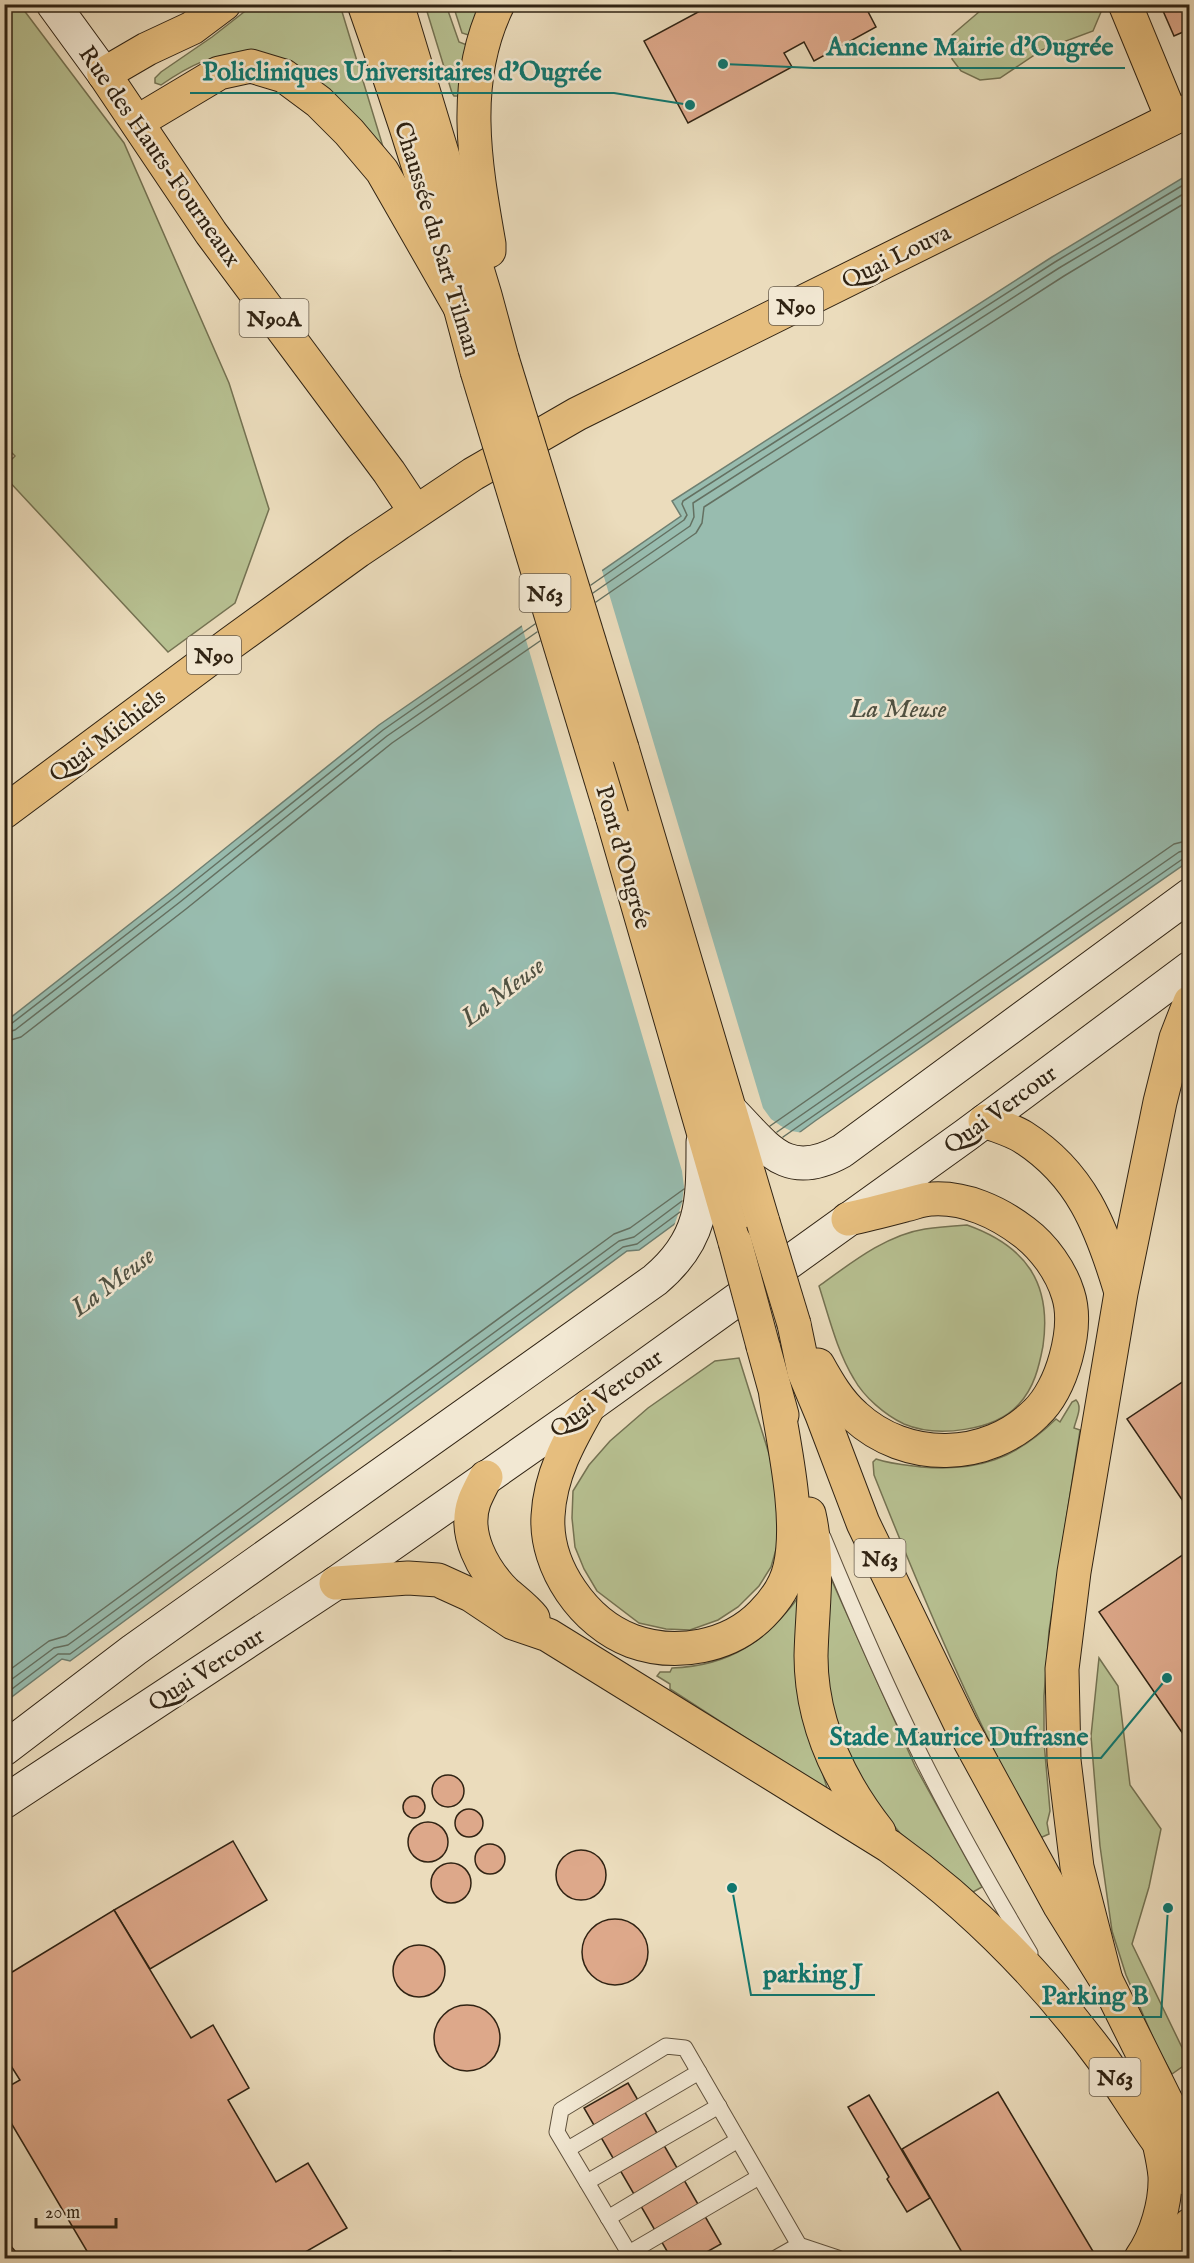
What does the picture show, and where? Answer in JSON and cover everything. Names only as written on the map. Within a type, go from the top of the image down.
[{"type":"main road","name":"Rue des Hauts-Fourneaux","points":[[53,4],[104,74],[211,233],[416,511]]},
{"type":"main road","points":[[104,74],[147,49],[192,28],[224,4]]},
{"type":"main road","name":"Chaussée du Sart Tilman","points":[[364,4],[473,302]]},
{"type":"main road","name":"Chaussée du Sart Tilman","points":[[397,4],[489,364]]},
{"type":"main road","points":[[473,302],[489,244],[480,189],[473,97],[483,45],[498,4]]},
{"type":"main road","points":[[1125,4],[1181,114]]},
{"type":"main road","points":[[137,122],[219,73],[251,66],[284,76],[319,102],[349,132],[382,171],[473,302]]},
{"type":"main road","name":"Quai Louva","points":[[416,511],[473,474],[577,414],[1181,114]]},
{"type":"main road","name":"Pont d'Ougrée","points":[[489,364],[612,816],[715,1117],[794,1324]]},
{"type":"main road","name":"Quai Michiels","points":[[4,813],[231,643],[416,511]]},
{"type":"main road","points":[[4,1749],[134,1650],[655,1280],[674,1264],[687,1244],[699,1216],[703,1176],[715,1117],[789,1162],[809,1165],[824,1161],[1190,895]]},
{"type":"main road","name":"Quai Vercour","points":[[6,1801],[336,1583],[589,1406],[985,1121],[1190,968]]},
{"type":"main road","points":[[1106,1980],[1077,1868],[1064,1760],[1062,1669],[1074,1572],[1121,1293],[1160,1102],[1176,1038],[1190,1002]]},
{"type":"main road","name":"Pont d'Ougrée","points":[[715,1117],[763,1346],[776,1396]]},
{"type":"main road","points":[[985,1121],[1021,1136],[1037,1147],[1062,1169],[1081,1193],[1095,1217],[1107,1246],[1121,1293]]},
{"type":"main road","points":[[794,1324],[827,1380],[855,1416],[893,1442],[936,1452],[961,1450],[999,1439],[1019,1428],[1038,1412],[1053,1391],[1065,1362],[1070,1339],[1069,1295],[1056,1268],[1032,1238],[1000,1216],[982,1207],[959,1201],[931,1199],[848,1219]]},
{"type":"main road","name":"N63","points":[[794,1324],[804,1372],[863,1523],[961,1725],[1060,1906],[1106,1980],[1182,2148],[1190,2180]]},
{"type":"main road","points":[[589,1406],[569,1440],[555,1473],[551,1491],[549,1534],[558,1568],[576,1598],[598,1621],[614,1633],[649,1646],[693,1648],[712,1644],[743,1631],[769,1607],[782,1589],[790,1569],[794,1546],[794,1523],[776,1396]]},
{"type":"main road","name":"N63","points":[[776,1396],[803,1490],[815,1550],[811,1658],[817,1713],[822,1732],[842,1777],[860,1808],[889,1846],[925,1872],[978,1917],[1044,1986],[1103,2060],[1182,2148]]},
{"type":"main road","points":[[486,1477],[473,1503],[471,1525],[481,1560],[490,1576],[506,1593],[523,1606],[548,1635]]},
{"type":"main road","points":[[336,1583],[408,1578],[438,1580],[471,1595],[513,1623],[548,1635],[889,1846]]},
{"type":"main road","name":"N63","points":[[1141,2259],[1161,2210],[1165,2177],[1182,2148]]},
{"type":"main road","points":[[1166,2259],[1177,2247],[1190,2225]]},
{"type":"lane","points":[[803,1490],[860,1626],[922,1758],[988,1882],[1064,2011]]},
{"type":"lane","points":[[759,2177],[631,2256],[557,2132],[561,2110],[666,2046],[685,2048],[799,2246],[838,2259]]},
{"type":"lane","points":[[568,2149],[699,2072]]},
{"type":"lane","points":[[587,2182],[718,2106]]},
{"type":"lane","points":[[608,2218],[738,2140]]},
{"type":"lane","points":[[776,2259],[799,2246]]},
{"type":"green space","points":[[991,4],[1100,5],[1101,12],[1093,31],[1042,50],[1000,78],[980,80],[961,71],[952,59],[952,35]]},
{"type":"green space","points":[[4,5],[20,5],[124,143],[229,383],[269,509],[235,603],[168,652],[5,477],[5,466],[15,456],[4,445]]},
{"type":"green space","points":[[253,5],[340,5],[384,150],[247,53],[212,58],[192,66],[161,85],[155,83],[155,78],[161,72]]},
{"type":"green space","points":[[425,5],[446,5],[459,42],[472,47],[462,96],[454,96],[452,93]]},
{"type":"green space","points":[[453,5],[487,5],[475,37],[462,33]]},
{"type":"green space","points":[[967,1225],[1005,1244],[1030,1270],[1043,1303],[1045,1324],[1040,1362],[1024,1398],[1009,1413],[996,1420],[981,1426],[949,1431],[917,1428],[890,1416],[869,1399],[858,1386],[838,1345],[819,1286],[869,1251],[896,1237],[925,1229]]},
{"type":"green space","points":[[739,1358],[781,1492],[779,1539],[771,1567],[759,1586],[738,1607],[718,1620],[690,1630],[666,1629],[639,1623],[597,1591],[584,1569],[575,1547],[572,1518],[573,1491],[589,1465],[610,1441],[648,1408],[715,1361]]},
{"type":"green space","points":[[1076,1400],[1079,1410],[1074,1428],[1080,1430],[1049,1631],[1044,1696],[1044,1742],[1050,1811],[1047,1823],[1049,1834],[1040,1838],[994,1750],[951,1659],[874,1475],[873,1462],[876,1459],[904,1465],[941,1468],[978,1465],[1010,1453],[1026,1444],[1056,1419],[1060,1422],[1072,1402]]},
{"type":"green space","points":[[828,1572],[915,1766],[982,1887],[973,1892],[900,1833],[872,1799],[840,1745],[823,1683]]},
{"type":"green space","points":[[801,1594],[818,1758],[828,1791],[670,1689],[670,1684],[657,1676],[660,1672],[670,1672],[672,1668],[712,1662],[746,1648],[775,1625]]},
{"type":"green space","points":[[1099,1658],[1118,1686],[1130,1785],[1161,1829],[1149,1887],[1132,1944],[1189,2062],[1172,2074],[1157,2047],[1126,1975],[1112,1931],[1100,1846],[1091,1736]]},
{"type":"water","name":"La Meuse","points":[[1189,174],[1189,861],[815,1121],[639,1250],[627,1251],[70,1661],[62,1659],[5,1702],[5,1022],[379,725],[681,516],[672,501],[1052,257]]},
{"type":"pier","points":[[601,567],[763,1108],[771,1119],[781,1126],[791,1131],[804,1133],[673,1229],[682,1203],[684,1187],[682,1171],[521,623]]},
{"type":"building","points":[[713,4],[758,4],[760,9],[768,4],[864,4],[876,27],[814,61],[804,42],[784,53],[792,67],[688,123],[644,41]]},
{"type":"building","points":[[1160,4],[1190,4],[1190,29],[1174,36]]},
{"type":"building","points":[[1190,1377],[1190,1505],[1187,1507],[1127,1419]]},
{"type":"building","points":[[1190,1550],[1190,1744],[1099,1612]]},
{"type":"building","points":[[448,1775],[460,1779],[464,1791],[460,1803],[448,1807],[436,1803],[432,1791],[436,1779]]},
{"type":"building","points":[[414,1796],[422,1799],[425,1807],[422,1815],[414,1818],[406,1815],[403,1807],[406,1799]]},
{"type":"building","points":[[469,1809],[479,1813],[483,1823],[479,1833],[469,1837],[459,1833],[455,1823],[459,1813]]},
{"type":"building","points":[[428,1822],[442,1828],[448,1842],[442,1856],[428,1862],[414,1856],[408,1842],[414,1828]]},
{"type":"building","points":[[233,1841],[267,1900],[150,1969],[114,1910]]},
{"type":"building","points":[[490,1844],[501,1848],[505,1859],[501,1870],[490,1874],[479,1870],[475,1859],[479,1848]]},
{"type":"building","points":[[581,1850],[599,1857],[606,1875],[599,1893],[581,1900],[563,1893],[556,1875],[563,1857]]},
{"type":"building","points":[[451,1863],[465,1869],[471,1883],[465,1897],[451,1903],[437,1897],[431,1883],[437,1869]]},
{"type":"building","points":[[114,1910],[191,2038],[213,2025],[249,2088],[228,2100],[276,2182],[308,2163],[347,2228],[295,2258],[91,2258],[4,2111],[4,2089],[20,2080],[4,2055],[4,1977]]},
{"type":"building","points":[[609,1919],[621,1919],[633,1924],[643,1934],[648,1952],[646,1965],[633,1980],[621,1985],[609,1985],[597,1980],[587,1970],[582,1958],[582,1946],[587,1934],[597,1924]]},
{"type":"building","points":[[419,1945],[429,1947],[437,1953],[443,1961],[445,1971],[443,1981],[437,1989],[429,1995],[419,1997],[409,1995],[401,1989],[395,1981],[393,1971],[395,1961],[401,1953],[409,1947]]},
{"type":"building","points":[[467,2005],[480,2008],[490,2015],[497,2025],[500,2038],[497,2051],[490,2061],[480,2068],[467,2071],[454,2068],[444,2061],[437,2051],[434,2038],[437,2025],[444,2015],[454,2008]]},
{"type":"building","points":[[628,2083],[721,2244],[696,2258],[671,2258],[584,2108]]},
{"type":"building","points":[[998,2092],[1097,2258],[955,2258],[963,2254],[902,2149]]},
{"type":"building","points":[[869,2095],[930,2198],[907,2212],[848,2107]]},
{"type":"building","points":[[4,2238],[21,2258],[4,2258]]},
{"type":"building","points":[[450,2251],[472,2258],[416,2258],[431,2252]]},
{"type":"place","name":"Ancienne Mairie d'Ougrée","points":[[723,64]]},
{"type":"place","name":"Policliniques Universitaires d'Ougrée","points":[[690,105]]},
{"type":"place","name":"Stade Maurice Dufrasne","points":[[1167,1678]]},
{"type":"place","name":"parking J","points":[[732,1888]]},
{"type":"place","name":"Parking B","points":[[1168,1908]]}]
